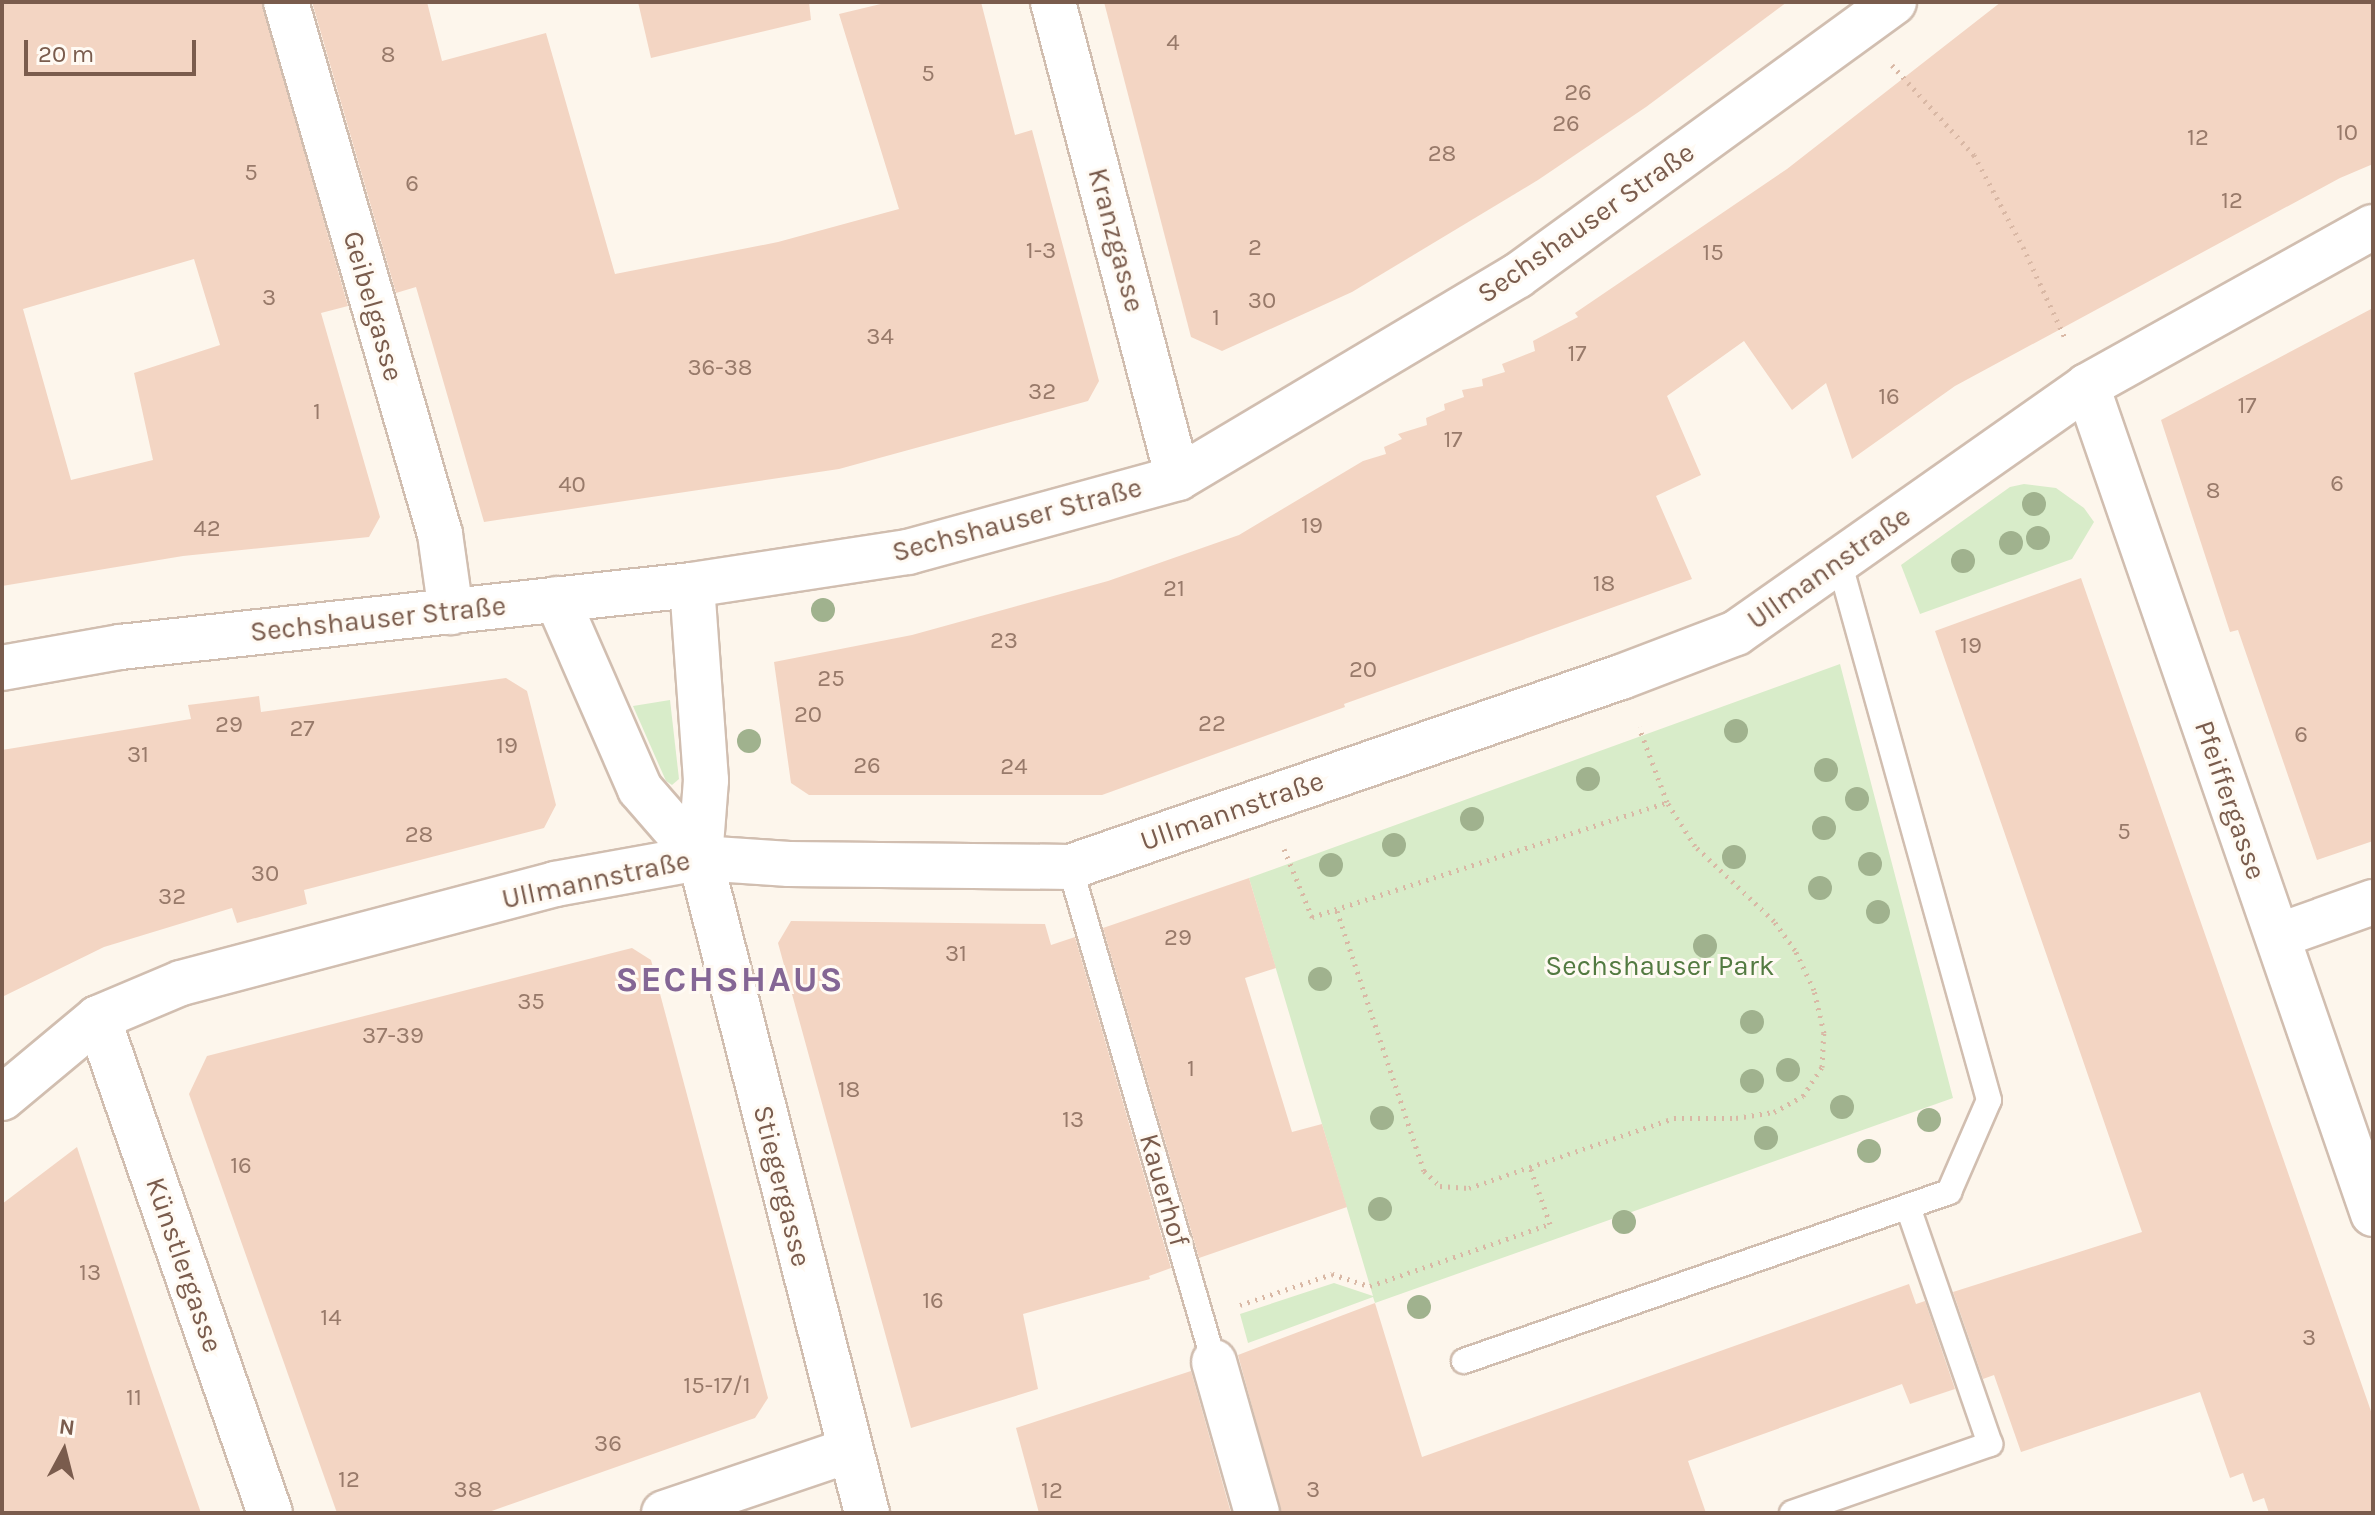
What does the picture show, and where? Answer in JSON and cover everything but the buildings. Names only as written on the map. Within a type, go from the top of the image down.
[{"type":"street","name":"Geibelgasse","points":[[286,2],[440,534],[451,612]]},
{"type":"street","name":"Kranzgasse","points":[[1053,2],[1178,478]]},
{"type":"street","name":"Sechshauser Straße","points":[[2,668],[120,647],[692,585],[908,552],[1178,478],[1517,276],[1894,2]]},
{"type":"street","name":"Ullmannstraße","points":[[2,1098],[98,1018],[181,983],[555,884],[700,858],[789,864],[1070,867],[1621,677],[1736,633],[2087,386],[2373,227]]},
{"type":"street","name":"Pfeiffergasse","points":[[2087,386],[2373,1214]]},
{"type":"street","name":"Stiegergasse","points":[[692,585],[706,780],[700,858],[867,1513]]},
{"type":"street","name":"Stiegergasse","points":[[557,599],[640,789],[700,858]]},
{"type":"street","points":[[2278,936],[2373,902]]},
{"type":"street","name":"Künstlergasse","points":[[98,1018],[270,1513]]},
{"type":"street","name":"Kauerhof","points":[[1214,1362],[1257,1513]]},
{"type":"street","points":[[664,1513],[850,1450]]},
{"type":"lane","points":[[1464,1361],[1949,1192],[1989,1100],[1839,561]]},
{"type":"lane","name":"Kauerhof","points":[[1070,867],[1214,1362]]},
{"type":"lane","points":[[1792,1513],[1990,1444],[1908,1207]]},
{"type":"path","points":[[1859,28],[1974,155],[2023,247],[2087,386]]},
{"type":"path","points":[[1337,911],[1424,1171],[1440,1186],[1469,1188],[1674,1118],[1736,1118],[1774,1112],[1803,1096],[1822,1067],[1824,1033],[1814,990],[1795,950],[1774,921],[1695,846],[1667,802],[1621,677]]},
{"type":"path","points":[[1264,800],[1312,917],[1667,802]]},
{"type":"path","points":[[1201,1317],[1332,1274],[1370,1286],[1550,1224],[1530,1167]]},
{"type":"green space","points":[[2024,484],[2056,488],[2084,508],[2094,522],[2072,559],[1920,614],[1901,565],[2010,487]]},
{"type":"green space","name":"Sechshauser Park","points":[[1840,664],[1953,1098],[1375,1303],[1373,1297],[1248,1343],[1240,1314],[1334,1283],[1373,1296],[1249,878]]},
{"type":"green space","points":[[670,700],[679,779],[672,785],[666,781],[633,706]]},
{"type":"district","name":"SECHSHAUS","points":[[730,980]]}]
